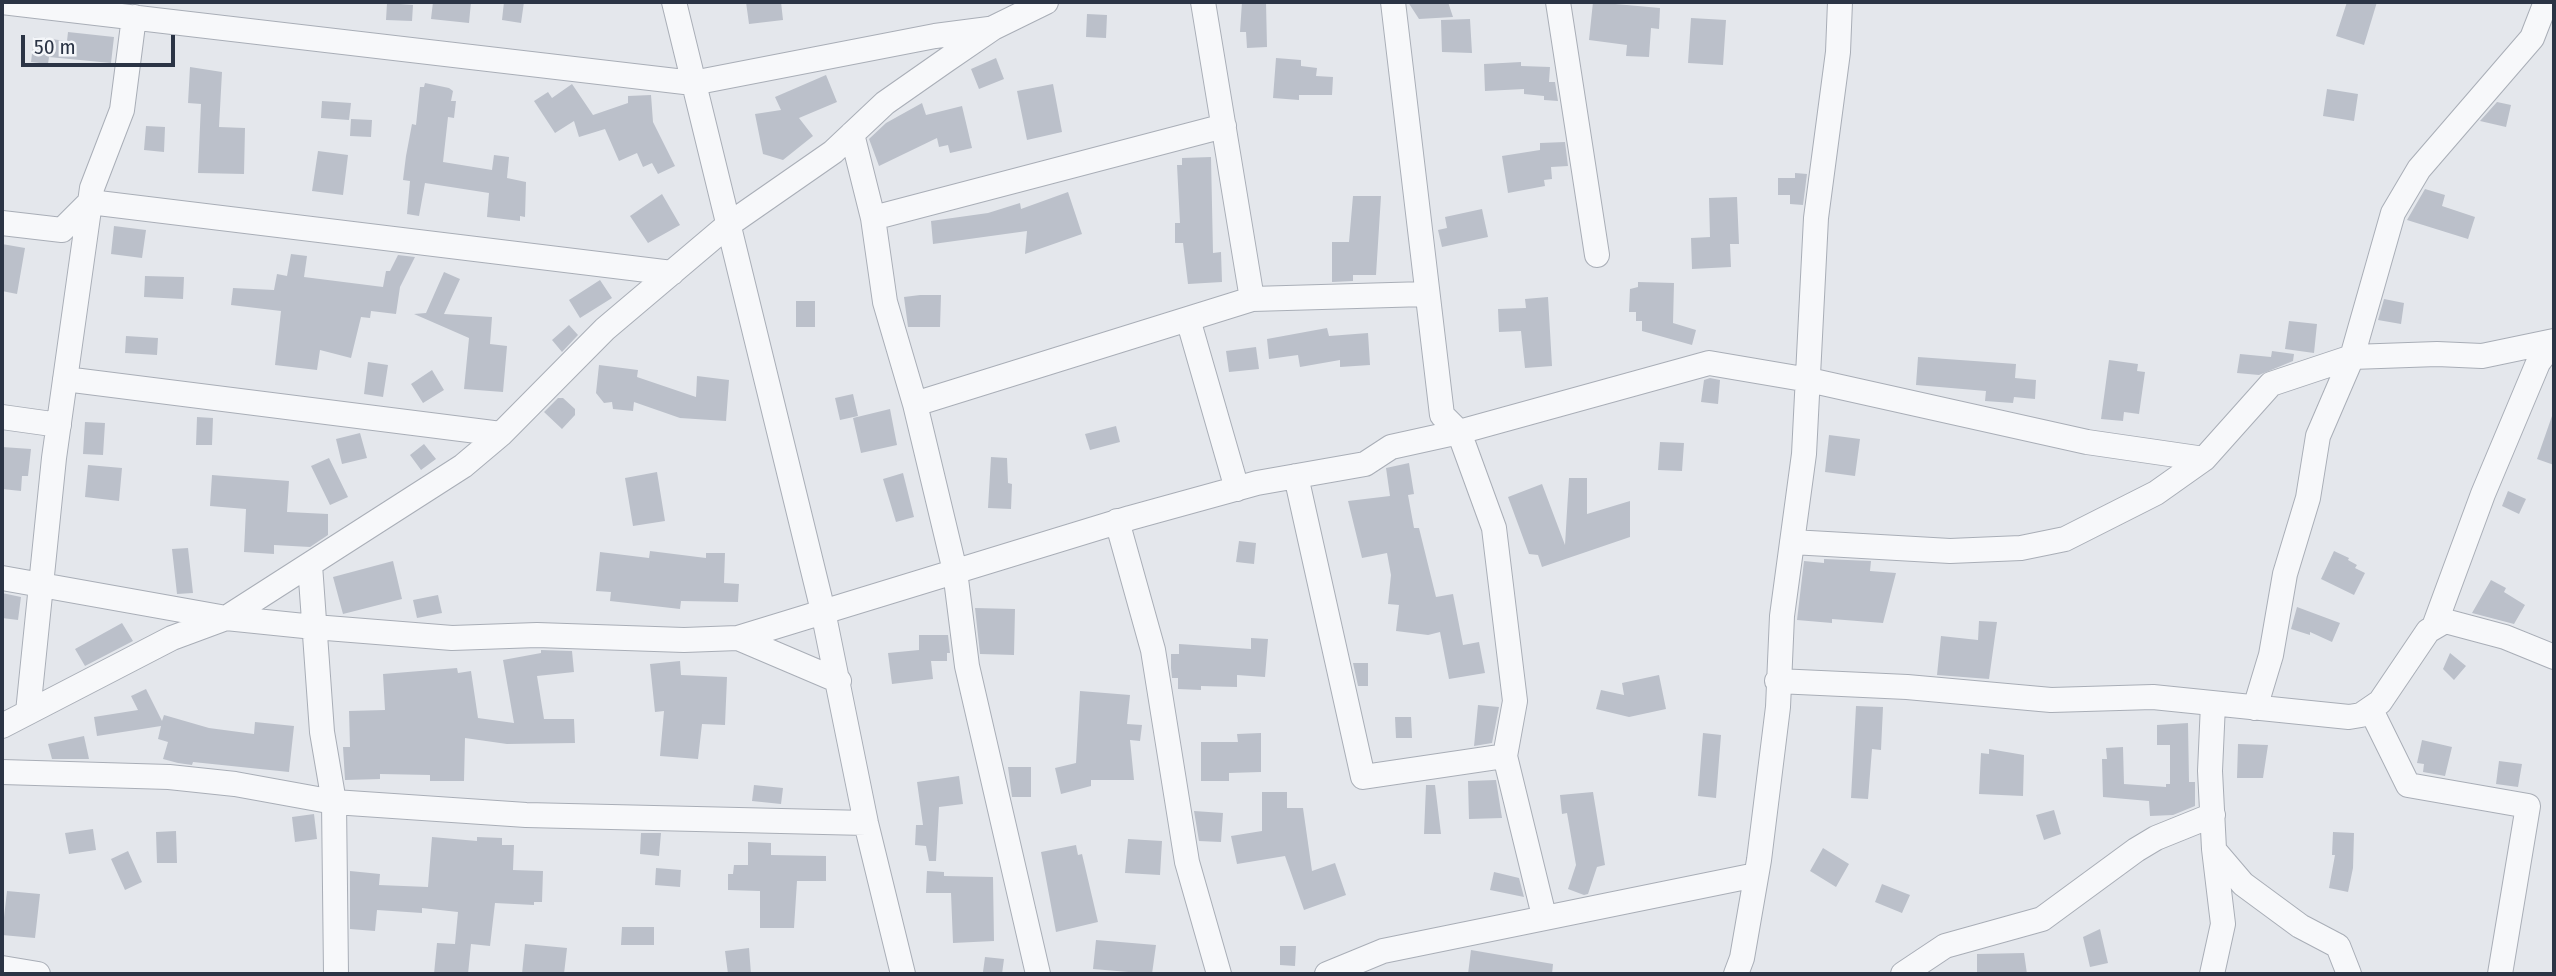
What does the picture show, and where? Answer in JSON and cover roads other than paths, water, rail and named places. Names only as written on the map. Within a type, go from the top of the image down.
[{"type":"street","points":[[2,2],[693,83],[935,36],[993,28]]},
{"type":"street","points":[[674,2],[823,611],[866,823],[903,974]]},
{"type":"street","points":[[2,726],[172,638],[226,618],[463,466],[501,434],[605,329],[728,226],[833,152],[885,103],[993,28],[1046,2]]},
{"type":"street","points":[[1203,2],[1252,299]]},
{"type":"street","points":[[1393,2],[1442,415],[1459,432],[1494,528],[1515,701],[1505,756],[1545,916]]},
{"type":"street","points":[[1558,2],[1597,255]]},
{"type":"street","points":[[1736,974],[1742,958],[1756,875],[1778,707],[1777,681],[1803,463],[1816,218],[1838,52],[1840,2]]},
{"type":"street","points":[[2255,708],[2271,655],[2285,574],[2308,498],[2318,436],[2352,357],[2400,197],[2419,169],[2532,38],[2546,2]]},
{"type":"street","points":[[28,712],[58,425],[92,188],[122,110],[135,17]]},
{"type":"street","points":[[873,218],[1224,127]]},
{"type":"street","points":[[852,134],[873,218],[886,302],[915,404],[955,571],[967,666],[1038,974]]},
{"type":"street","points":[[2,223],[62,230],[90,202]]},
{"type":"street","points":[[90,202],[672,273]]},
{"type":"street","points":[[915,404],[1252,299],[1426,294]]},
{"type":"street","points":[[1188,319],[1237,489]]},
{"type":"street","points":[[1792,542],[1950,551],[2021,548],[2084,533],[2156,493],[2204,460],[2271,384],[2352,357],[2437,354],[2482,356],[2554,341]]},
{"type":"street","points":[[1777,681],[1908,687],[2051,700],[2153,698],[2349,717],[2371,710],[2387,694],[2435,624],[2483,495],[2538,363],[2554,341]]},
{"type":"street","points":[[2,578],[226,618],[314,627],[452,638],[537,635],[684,640],[738,638],[1117,521],[1237,489],[1365,464],[1391,447],[1459,432],[1709,363],[1809,380],[2087,442],[2204,460]]},
{"type":"street","points":[[65,379],[501,434]]},
{"type":"street","points":[[2,417],[58,425]]},
{"type":"street","points":[[1296,476],[1363,777],[1505,756]]},
{"type":"street","points":[[1117,521],[1153,650],[1187,862],[1219,974]]},
{"type":"street","points":[[310,565],[322,732],[334,802],[336,974]]},
{"type":"street","points":[[2435,624],[2452,621],[2554,657]]},
{"type":"street","points":[[738,638],[839,681]]},
{"type":"street","points":[[2212,974],[2223,924],[2214,849],[2210,771],[2213,704]]},
{"type":"street","points":[[2371,710],[2408,785],[2528,806],[2500,974]]},
{"type":"street","points":[[2,772],[169,777],[235,784],[334,802],[526,815],[866,823]]},
{"type":"street","points":[[1903,974],[1945,946],[2042,919],[2136,850],[2156,838],[2213,816]]},
{"type":"street","points":[[2214,849],[2243,884],[2300,926],[2338,946],[2349,974]]},
{"type":"street","points":[[1327,974],[1383,951],[1756,875]]},
{"type":"street","points":[[2,968],[38,974]]}]
